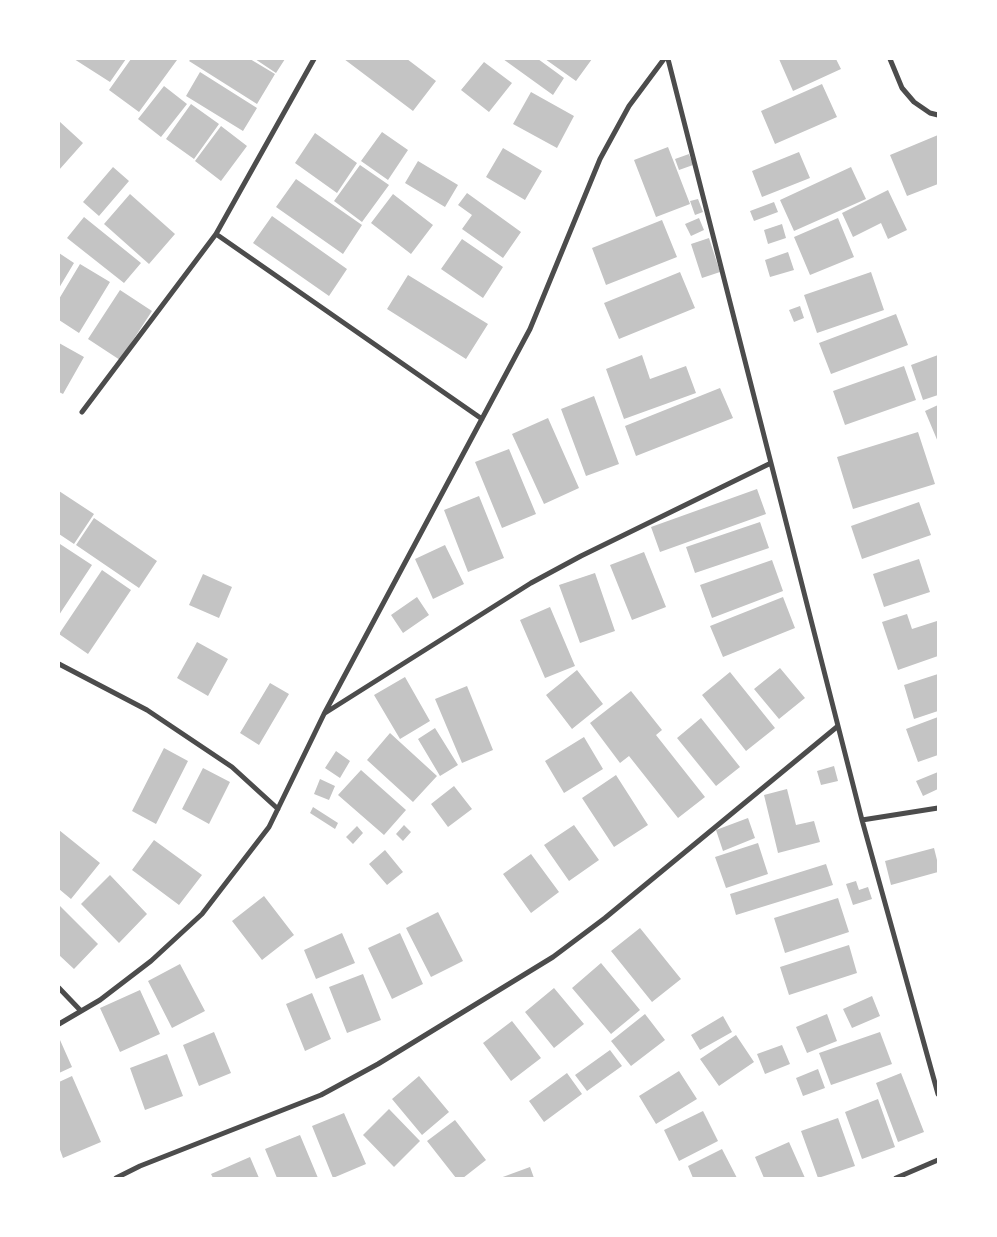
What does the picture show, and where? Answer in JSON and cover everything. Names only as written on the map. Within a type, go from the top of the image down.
[{"type":"street","points":[[82,412],[216,234],[314,59]]},
{"type":"street","points":[[59,1024],[100,1000],[151,962],[202,914],[269,827],[324,714],[530,329],[600,159],[629,106],[664,59]]},
{"type":"street","points":[[668,59],[862,820],[938,1094]]},
{"type":"street","points":[[890,59],[902,88],[914,102],[930,113],[938,115]]},
{"type":"street","points":[[216,234],[482,419]]},
{"type":"street","points":[[324,714],[531,583],[581,556],[771,463]]},
{"type":"street","points":[[59,664],[148,710],[232,768],[278,809]]},
{"type":"street","points":[[116,1178],[140,1166],[321,1095],[378,1064],[553,957],[612,912],[838,726]]},
{"type":"street","points":[[862,820],[938,808]]},
{"type":"street","points":[[59,988],[81,1011]]},
{"type":"street","points":[[896,1178],[938,1160]]},
{"type":"building","points":[[74,59],[126,59],[110,82]]},
{"type":"building","points":[[131,59],[177,60],[139,112],[109,90]]},
{"type":"building","points":[[191,59],[250,59],[275,74],[257,104],[189,61]]},
{"type":"building","points":[[255,59],[285,59],[276,73]]},
{"type":"building","points":[[344,59],[407,59],[436,81],[413,111]]},
{"type":"building","points":[[503,59],[538,59],[564,78],[553,95]]},
{"type":"building","points":[[545,59],[592,59],[576,81]]},
{"type":"building","points":[[779,59],[836,59],[841,69],[793,91]]},
{"type":"building","points":[[484,62],[512,83],[489,112],[461,90]]},
{"type":"building","points":[[200,72],[257,108],[243,131],[186,96]]},
{"type":"building","points":[[822,84],[837,117],[775,144],[761,111]]},
{"type":"building","points":[[164,86],[187,104],[161,137],[138,119]]},
{"type":"building","points":[[531,92],[574,116],[557,148],[513,124]]},
{"type":"building","points":[[191,104],[219,124],[194,159],[166,139]]},
{"type":"building","points":[[59,121],[83,143],[59,170]]},
{"type":"building","points":[[221,126],[247,146],[221,181],[195,161]]},
{"type":"building","points":[[382,132],[408,150],[388,180],[361,161]]},
{"type":"building","points":[[315,133],[357,163],[337,193],[295,163]]},
{"type":"building","points":[[938,135],[938,184],[907,196],[890,155]]},
{"type":"building","points":[[668,147],[690,204],[656,217],[634,160]]},
{"type":"building","points":[[503,148],[542,171],[525,200],[486,177]]},
{"type":"building","points":[[799,152],[810,178],[762,197],[752,171]]},
{"type":"building","points":[[689,154],[693,165],[679,170],[675,159]]},
{"type":"building","points":[[418,161],[458,185],[445,207],[405,183]]},
{"type":"building","points":[[360,165],[389,185],[362,222],[334,201]]},
{"type":"building","points":[[113,167],[129,181],[99,216],[83,202]]},
{"type":"building","points":[[851,167],[866,199],[794,231],[780,200]]},
{"type":"building","points":[[296,179],[362,225],[343,254],[276,207]]},
{"type":"building","points":[[888,190],[907,230],[888,239],[881,223],[853,237],[842,213]]},
{"type":"building","points":[[467,193],[521,232],[503,258],[462,229],[472,215],[458,205]]},
{"type":"building","points":[[130,194],[175,234],[149,264],[104,224]]},
{"type":"building","points":[[393,194],[433,225],[411,254],[371,223]]},
{"type":"building","points":[[698,199],[703,212],[695,215],[690,201]]},
{"type":"building","points":[[774,202],[778,212],[754,221],[750,211]]},
{"type":"building","points":[[272,216],[347,269],[329,296],[253,243]]},
{"type":"building","points":[[84,217],[141,263],[124,283],[67,238]]},
{"type":"building","points":[[699,218],[704,230],[691,236],[685,224]]},
{"type":"building","points":[[838,218],[854,257],[810,275],[794,237]]},
{"type":"building","points":[[662,220],[677,257],[606,285],[592,248]]},
{"type":"building","points":[[782,224],[786,238],[768,244],[764,230]]},
{"type":"building","points":[[709,238],[720,272],[702,278],[691,244]]},
{"type":"building","points":[[462,239],[503,267],[483,298],[441,269]]},
{"type":"building","points":[[788,252],[794,270],[770,277],[765,260]]},
{"type":"building","points":[[59,253],[74,263],[59,288]]},
{"type":"building","points":[[80,264],[110,282],[79,333],[59,320],[59,299]]},
{"type":"building","points":[[680,272],[695,308],[619,339],[604,303]]},
{"type":"building","points":[[871,272],[884,310],[817,333],[804,295]]},
{"type":"building","points":[[408,275],[488,324],[466,359],[387,309]]},
{"type":"building","points":[[120,290],[152,311],[120,360],[88,339]]},
{"type":"building","points":[[800,306],[804,318],[794,322],[789,310]]},
{"type":"building","points":[[896,314],[908,345],[831,374],[819,343]]},
{"type":"building","points":[[59,343],[84,357],[63,394],[59,392]]},
{"type":"building","points":[[642,355],[650,379],[686,366],[696,393],[624,419],[606,369]]},
{"type":"building","points":[[938,355],[938,395],[923,400],[911,365]]},
{"type":"building","points":[[904,366],[916,400],[845,425],[833,391]]},
{"type":"building","points":[[720,388],[733,418],[636,456],[625,426]]},
{"type":"building","points":[[594,396],[619,464],[586,476],[561,409]]},
{"type":"building","points":[[938,405],[938,442],[925,411]]},
{"type":"building","points":[[548,418],[579,488],[544,504],[512,434]]},
{"type":"building","points":[[918,432],[935,484],[853,509],[837,457]]},
{"type":"building","points":[[509,449],[536,514],[502,528],[475,462]]},
{"type":"building","points":[[757,489],[766,514],[660,552],[651,527]]},
{"type":"building","points":[[59,491],[94,514],[74,544],[59,534]]},
{"type":"building","points":[[479,496],[504,558],[468,572],[444,510]]},
{"type":"building","points":[[919,502],[931,535],[862,559],[851,526]]},
{"type":"building","points":[[94,518],[157,561],[139,588],[76,545]]},
{"type":"building","points":[[760,522],[769,548],[695,573],[686,547]]},
{"type":"building","points":[[59,545],[92,565],[59,615]]},
{"type":"building","points":[[445,545],[464,584],[433,599],[415,559]]},
{"type":"building","points":[[644,552],[666,607],[632,620],[610,565]]},
{"type":"building","points":[[919,559],[930,592],[884,607],[873,574]]},
{"type":"building","points":[[772,560],[783,591],[712,618],[700,585]]},
{"type":"building","points":[[102,570],[131,590],[88,654],[59,634]]},
{"type":"building","points":[[595,573],[615,631],[580,643],[559,585]]},
{"type":"building","points":[[203,574],[232,587],[219,618],[189,605]]},
{"type":"building","points":[[417,597],[429,615],[403,633],[391,615]]},
{"type":"building","points":[[783,597],[795,628],[723,657],[710,626]]},
{"type":"building","points":[[550,607],[575,666],[545,678],[520,620]]},
{"type":"building","points":[[907,614],[912,629],[937,621],[938,656],[898,670],[882,622]]},
{"type":"building","points":[[197,642],[228,659],[208,696],[177,678]]},
{"type":"building","points":[[780,668],[805,698],[779,719],[754,689]]},
{"type":"building","points":[[577,670],[603,704],[572,729],[546,695]]},
{"type":"building","points":[[730,672],[775,728],[746,751],[702,695]]},
{"type":"building","points":[[938,674],[938,711],[914,719],[904,685]]},
{"type":"building","points":[[405,677],[430,721],[400,739],[374,695]]},
{"type":"building","points":[[270,683],[289,694],[259,745],[240,733]]},
{"type":"building","points":[[467,686],[493,750],[462,763],[435,699]]},
{"type":"building","points":[[631,691],[662,730],[656,735],[705,797],[678,818],[629,756],[620,763],[590,723]]},
{"type":"building","points":[[938,717],[938,755],[918,762],[906,729]]},
{"type":"building","points":[[701,718],[740,767],[716,786],[677,738]]},
{"type":"building","points":[[435,728],[458,765],[440,776],[418,739]]},
{"type":"building","points":[[390,733],[437,776],[413,802],[367,760]]},
{"type":"building","points":[[584,737],[603,769],[564,793],[545,761]]},
{"type":"building","points":[[164,748],[188,761],[156,824],[132,811]]},
{"type":"building","points":[[336,751],[350,761],[340,778],[325,768]]},
{"type":"building","points":[[834,766],[838,781],[821,785],[817,771]]},
{"type":"building","points":[[203,768],[230,782],[209,824],[182,809]]},
{"type":"building","points":[[361,770],[406,810],[384,835],[338,795]]},
{"type":"building","points":[[938,772],[938,789],[923,796],[916,781]]},
{"type":"building","points":[[616,775],[648,825],[614,847],[582,798]]},
{"type":"building","points":[[320,779],[335,786],[329,800],[314,794]]},
{"type":"building","points":[[454,786],[472,809],[448,827],[431,804]]},
{"type":"building","points":[[787,789],[796,825],[814,821],[820,842],[778,853],[764,795]]},
{"type":"building","points":[[313,807],[338,823],[335,829],[310,813]]},
{"type":"building","points":[[748,818],[755,838],[723,851],[716,830]]},
{"type":"building","points":[[404,825],[411,832],[403,841],[396,834]]},
{"type":"building","points":[[574,825],[599,860],[569,881],[544,845]]},
{"type":"building","points":[[357,826],[363,833],[353,844],[346,837]]},
{"type":"building","points":[[59,830],[100,863],[71,899],[59,889]]},
{"type":"building","points":[[154,840],[202,875],[179,905],[132,870]]},
{"type":"building","points":[[758,843],[768,874],[726,888],[715,857]]},
{"type":"building","points":[[934,848],[938,872],[891,885],[885,861]]},
{"type":"building","points":[[385,850],[403,872],[387,885],[369,864]]},
{"type":"building","points":[[531,854],[559,892],[531,913],[503,874]]},
{"type":"building","points":[[826,864],[833,885],[736,915],[730,894]]},
{"type":"building","points":[[110,875],[147,914],[119,943],[81,904]]},
{"type":"building","points":[[856,881],[859,890],[868,887],[872,899],[853,905],[846,884]]},
{"type":"building","points":[[264,896],[294,935],[262,960],[232,921]]},
{"type":"building","points":[[838,898],[849,932],[785,953],[774,918]]},
{"type":"building","points":[[59,905],[98,944],[74,969],[59,955]]},
{"type":"building","points":[[438,912],[463,961],[431,977],[406,928]]},
{"type":"building","points":[[640,928],[681,979],[652,1002],[611,951]]},
{"type":"building","points":[[342,933],[355,963],[316,979],[304,950]]},
{"type":"building","points":[[400,933],[423,984],[392,999],[368,948]]},
{"type":"building","points":[[849,945],[857,973],[789,995],[780,967]]},
{"type":"building","points":[[601,963],[640,1010],[611,1034],[572,988]]},
{"type":"building","points":[[180,964],[205,1011],[172,1028],[148,981]]},
{"type":"building","points":[[363,974],[381,1020],[347,1033],[329,987]]},
{"type":"building","points":[[554,988],[584,1024],[554,1048],[525,1012]]},
{"type":"building","points":[[140,990],[160,1034],[120,1052],[100,1008]]},
{"type":"building","points":[[312,993],[331,1039],[305,1051],[286,1004]]},
{"type":"building","points":[[872,996],[880,1016],[852,1028],[843,1009]]},
{"type":"building","points":[[645,1014],[665,1040],[631,1066],[611,1041]]},
{"type":"building","points":[[827,1014],[837,1041],[807,1053],[796,1027]]},
{"type":"building","points":[[723,1016],[732,1032],[700,1050],[691,1035]]},
{"type":"building","points":[[512,1021],[541,1058],[511,1081],[483,1043]]},
{"type":"building","points":[[214,1032],[231,1073],[199,1086],[183,1045]]},
{"type":"building","points":[[880,1032],[892,1064],[831,1085],[819,1053]]},
{"type":"building","points":[[736,1035],[754,1062],[719,1086],[700,1059]]},
{"type":"building","points":[[59,1041],[72,1067],[59,1073]]},
{"type":"building","points":[[782,1045],[790,1064],[765,1074],[757,1054]]},
{"type":"building","points":[[610,1050],[622,1066],[587,1091],[575,1075]]},
{"type":"building","points":[[167,1054],[183,1096],[145,1110],[130,1068]]},
{"type":"building","points":[[818,1069],[825,1088],[803,1096],[796,1078]]},
{"type":"building","points":[[679,1071],[697,1099],[656,1124],[639,1096]]},
{"type":"building","points":[[567,1073],[582,1094],[544,1122],[529,1101]]},
{"type":"building","points":[[901,1073],[924,1132],[898,1142],[876,1083]]},
{"type":"building","points":[[72,1076],[101,1142],[63,1158],[59,1147],[59,1082]]},
{"type":"building","points":[[419,1076],[449,1112],[422,1135],[392,1099]]},
{"type":"building","points":[[878,1099],[895,1147],[862,1159],[845,1112]]},
{"type":"building","points":[[389,1109],[420,1141],[394,1167],[363,1135]]},
{"type":"building","points":[[703,1111],[718,1141],[679,1161],[664,1130]]},
{"type":"building","points":[[344,1113],[366,1164],[333,1178],[312,1126]]},
{"type":"building","points":[[838,1118],[855,1166],[818,1178],[801,1131]]},
{"type":"building","points":[[455,1120],[486,1160],[463,1178],[456,1178],[427,1141]]},
{"type":"building","points":[[300,1135],[318,1178],[277,1178],[265,1149]]},
{"type":"building","points":[[789,1142],[805,1178],[764,1178],[755,1157]]},
{"type":"building","points":[[722,1149],[737,1178],[693,1178],[688,1166]]},
{"type":"building","points":[[250,1157],[259,1178],[213,1178],[211,1174]]},
{"type":"building","points":[[530,1167],[534,1178],[500,1178]]}]
